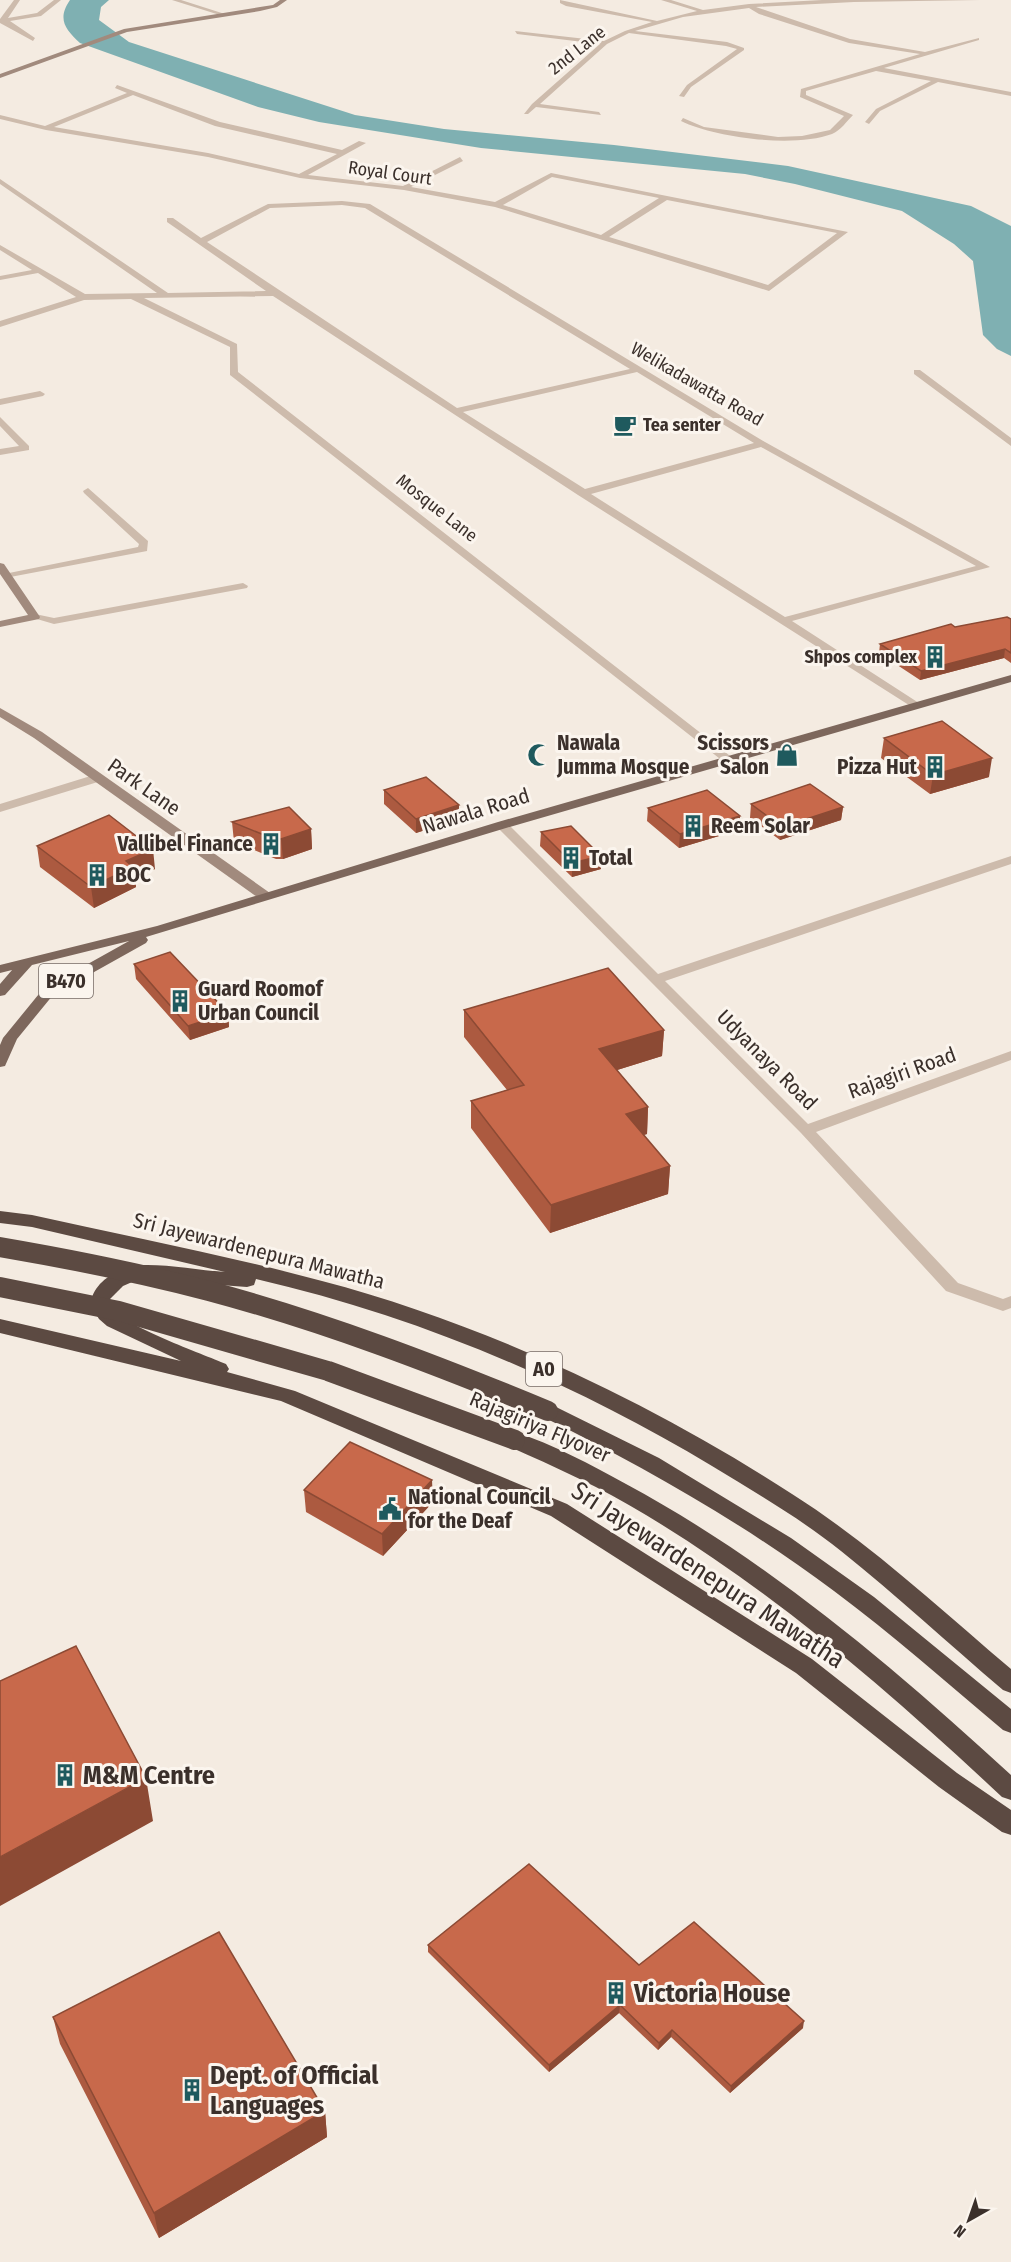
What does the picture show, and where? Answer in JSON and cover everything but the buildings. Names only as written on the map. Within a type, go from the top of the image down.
[{"type":"highway","name":"Sri Jayewardenepura Mawatha","points":[[0,1217],[32,1221],[321,1287],[450,1329],[516,1356],[671,1432],[784,1499],[848,1544],[1011,1683]]},
{"type":"highway","name":"Rajagiriya Flyover","points":[[0,1247],[130,1272],[283,1311],[344,1330],[464,1375],[576,1424],[712,1497],[815,1566],[860,1599],[1011,1723]]},
{"type":"highway","points":[[256,1386],[125,1326],[106,1315],[102,1307],[102,1295],[108,1286],[122,1277],[139,1272],[169,1272],[321,1287]]},
{"type":"highway","name":"Rajagiriya Flyover","points":[[0,1287],[118,1311],[328,1371],[559,1458],[664,1515],[738,1561],[810,1613],[900,1687],[1011,1790]]},
{"type":"highway","name":"Sri Jayewardenepura Mawatha","points":[[0,1326],[256,1386],[288,1396],[559,1510],[804,1666],[948,1780],[1011,1824]]},
{"type":"main road","name":"Nawala Road","points":[[0,969],[162,929],[502,825],[1011,678]]},
{"type":"main road","name":"Nawala Road","points":[[0,1064],[9,1038],[48,992],[162,929]]},
{"type":"main road","name":"B470","points":[[0,992],[28,961]]},
{"type":"street","points":[[1,20],[17,0]]},
{"type":"street","points":[[1,20],[39,15],[58,0]]},
{"type":"street","points":[[176,0],[225,15]]},
{"type":"street","points":[[271,0],[283,2]]},
{"type":"street","points":[[563,0],[562,2],[566,4],[656,22]]},
{"type":"street","points":[[664,0],[703,11]]},
{"type":"street","points":[[743,0],[760,13],[832,36],[927,53]]},
{"type":"street","name":"2nd Lane","points":[[526,113],[605,43],[656,22],[703,11],[749,6],[854,0],[977,0]]},
{"type":"street","points":[[0,76],[119,32],[225,15],[283,2]]},
{"type":"street","points":[[1,20],[33,39]]},
{"type":"street","points":[[517,32],[605,43]]},
{"type":"street","points":[[627,32],[727,44],[742,49],[689,86],[682,96]]},
{"type":"street","points":[[683,120],[702,129],[778,139],[802,138],[832,132],[849,115],[802,96],[803,90],[977,39]]},
{"type":"street","points":[[874,68],[1011,94]]},
{"type":"street","points":[[869,122],[878,110],[936,81]]},
{"type":"street","points":[[117,87],[218,124],[344,153]]},
{"type":"street","points":[[46,128],[131,94]]},
{"type":"street","points":[[534,105],[599,114]]},
{"type":"street","name":"Royal Court","points":[[0,117],[46,128],[208,155],[300,176],[404,189],[496,205],[769,288],[844,232],[666,197]]},
{"type":"street","points":[[300,176],[362,143]]},
{"type":"street","points":[[404,189],[460,159]]},
{"type":"street","points":[[496,205],[551,175],[666,197]]},
{"type":"street","points":[[0,181],[168,296]]},
{"type":"street","points":[[603,237],[666,197]]},
{"type":"street","name":"Welikadawatta Road","points":[[202,241],[268,206],[342,203],[367,206],[762,444],[985,567],[784,620]]},
{"type":"street","points":[[170,220],[275,293],[455,411],[916,705]]},
{"type":"street","points":[[0,247],[36,271],[83,297]]},
{"type":"street","points":[[0,278],[36,271]]},
{"type":"street","points":[[0,324],[83,297],[275,293]]},
{"type":"street","name":"Mosque Lane","points":[[133,296],[234,346],[233,373],[728,759]]},
{"type":"street","points":[[455,411],[636,370]]},
{"type":"street","points":[[917,372],[1011,443]]},
{"type":"street","points":[[0,402],[40,394]]},
{"type":"street","points":[[0,420],[26,448],[0,452]]},
{"type":"street","points":[[582,493],[762,444]]},
{"type":"street","points":[[9,576],[143,549],[144,543],[88,490]]},
{"type":"street","points":[[0,566],[35,617]]},
{"type":"street","points":[[0,624],[35,617],[54,621],[243,586]]},
{"type":"street","name":"Park Lane","points":[[0,712],[38,735],[265,896]]},
{"type":"street","points":[[0,808],[97,778]]},
{"type":"street","name":"Udyanaya Road","points":[[502,825],[806,1130],[952,1287],[1003,1305],[1011,1302]]},
{"type":"street","points":[[657,979],[1011,860]]},
{"type":"street","name":"Rajagiri Road","points":[[806,1130],[1011,1055]]},
{"type":"water","points":[[70,0],[109,0],[101,7],[99,20],[129,42],[355,115],[444,129],[614,145],[788,166],[971,206],[1011,226],[1011,356],[997,349],[983,335],[973,261],[954,244],[902,211],[745,174],[481,148],[319,122],[258,107],[80,43],[70,33],[63,18]]},
{"type":"place","name":"Tea senter","points":[[625,425]]},
{"type":"place","name":"Shpos complex","points":[[935,657]]},
{"type":"place","name":"Nawala Jumma Mosque","points":[[539,755]]},
{"type":"place","name":"Scissors Salon","points":[[787,755]]},
{"type":"place","name":"Pizza Hut","points":[[935,767]]},
{"type":"place","name":"Reem Solar","points":[[693,826]]},
{"type":"place","name":"Vallibel Finance","points":[[271,844]]},
{"type":"place","name":"Total","points":[[571,858]]},
{"type":"place","name":"BOC","points":[[97,875]]},
{"type":"place","name":"Guard Roomof Urban Council","points":[[180,1001]]},
{"type":"place","name":"National Council for the Deaf","points":[[390,1509]]},
{"type":"place","name":"M&M Centre","points":[[65,1775]]},
{"type":"place","name":"Victoria House","points":[[616,1993]]},
{"type":"place","name":"Dept. of Official Languages","points":[[192,2090]]}]
